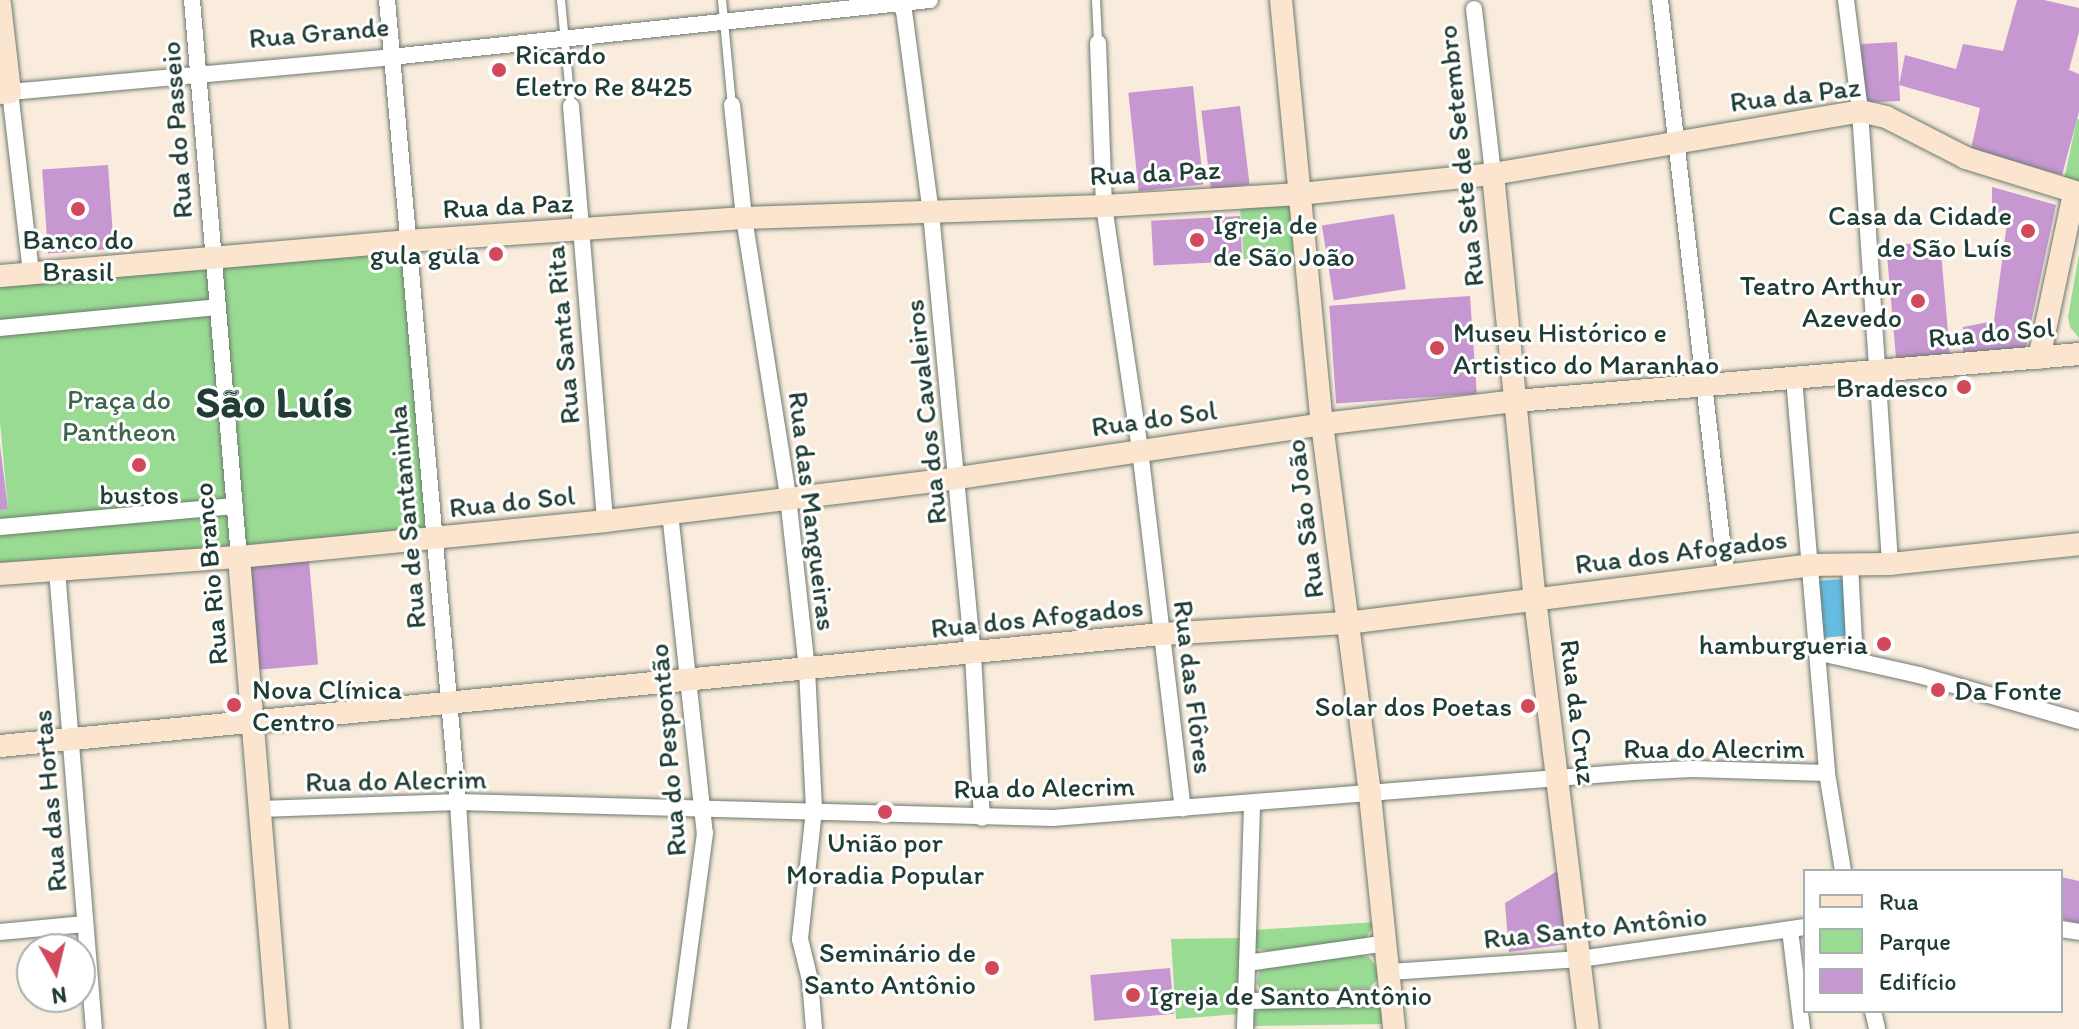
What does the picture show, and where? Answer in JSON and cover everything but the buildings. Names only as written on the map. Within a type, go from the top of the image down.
[{"type":"street","name":"Rua do Passeio","points":[[192,0],[212,257]]},
{"type":"street","name":"Rua de Santaninha","points":[[387,0],[458,802],[472,1029]]},
{"type":"street","name":"Rua Grande","points":[[5,92],[391,57],[930,0]]},
{"type":"street","name":"Rua São João","points":[[1281,0],[1322,424],[1370,795],[1394,1029]]},
{"type":"street","points":[[1660,0],[1726,576]]},
{"type":"street","points":[[1846,0],[1860,111],[1890,564]]},
{"type":"street","name":"Rua dos Cavaleiros","points":[[898,2],[904,11],[931,213],[973,654],[982,818]]},
{"type":"street","points":[[0,4],[5,92],[31,273]]},
{"type":"street","name":"Rua Sete de Setembro","points":[[1474,4],[1516,401]]},
{"type":"street","name":"Rua das Flôres","points":[[1098,43],[1104,206],[1140,450],[1183,808]]},
{"type":"street","name":"Rua das Mangueiras","points":[[732,105],[744,218],[788,497],[807,670],[814,810],[800,939],[810,980],[814,1029]]},
{"type":"street","name":"Rua Santa Rita","points":[[571,106],[605,521]]},
{"type":"street","name":"Rua da Paz","points":[[0,276],[407,241],[579,232],[744,218],[1104,206],[1300,194],[1493,174],[1675,140],[1860,111],[1886,117],[1966,158],[2077,193]]},
{"type":"street","points":[[2039,358],[2077,193]]},
{"type":"street","name":"Rua Rio Branco","points":[[212,257],[278,1029]]},
{"type":"street","points":[[0,328],[217,307]]},
{"type":"street","name":"Rua do Sol","points":[[0,574],[239,557],[605,521],[958,478],[1322,424],[1516,401],[2079,354]]},
{"type":"street","points":[[1794,378],[1827,773],[1843,869]]},
{"type":"street","name":"Rua da Cruz","points":[[1516,401],[1535,599],[1588,1029]]},
{"type":"street","points":[[0,527],[235,506]]},
{"type":"street","name":"Rua do Pespontão","points":[[670,513],[704,808],[704,860],[679,1029]]},
{"type":"street","name":"Rua dos Afogados","points":[[0,746],[1160,634],[1347,623],[1810,565],[1890,564],[2079,544]]},
{"type":"street","points":[[1850,565],[1855,661]]},
{"type":"street","name":"Rua das Hortas","points":[[57,570],[94,1029]]},
{"type":"street","points":[[1816,652],[2079,721]]},
{"type":"street","name":"Rua do Alecrim","points":[[260,809],[458,802],[814,810],[982,818],[1090,816],[1692,769],[1827,773]]},
{"type":"street","points":[[1245,1029],[1252,804]]},
{"type":"street","points":[[0,932],[85,924]]},
{"type":"street","points":[[1798,928],[1802,1029]]},
{"type":"street","name":"Rua Santo Antônio","points":[[1390,972],[1580,959],[1798,928]]},
{"type":"street","points":[[1247,963],[1387,943]]},
{"type":"street","points":[[1246,1001],[1391,998]]},
{"type":"lane","name":"Rua Santa Rita","points":[[561,0],[571,106]]},
{"type":"lane","name":"Rua das Mangueiras","points":[[722,0],[732,105]]},
{"type":"lane","name":"Rua das Flôres","points":[[1096,0],[1098,43]]},
{"type":"green space","points":[[2079,119],[2079,184],[2064,180]]},
{"type":"green space","points":[[1290,205],[1294,256],[1244,259],[1240,208]]},
{"type":"green space","name":"Praça do Pantheon","points":[[402,250],[428,529],[0,566],[0,510],[8,509],[0,422],[0,280]]},
{"type":"green space","points":[[2079,254],[2079,338],[2070,327],[2068,317]]},
{"type":"green space","points":[[1376,922],[1365,939],[1267,951],[1256,948],[1253,942],[1254,930]]},
{"type":"green space","points":[[1241,938],[1238,1014],[1176,1019],[1171,939]]},
{"type":"green space","points":[[1361,955],[1369,957],[1379,970],[1378,979],[1369,988],[1272,993],[1259,988],[1257,983],[1259,971],[1268,966]]},
{"type":"green space","points":[[1375,1005],[1383,1008],[1386,1024],[1251,1026],[1253,1014],[1262,1008]]},
{"type":"water","points":[[1844,579],[1848,636],[1819,638],[1815,581]]},
{"type":"place","name":"Ricardo Eletro Re 8425","points":[[499,70]]},
{"type":"place","name":"Banco do Brasil","points":[[78,209]]},
{"type":"place","name":"Casa da Cidade de São Luís","points":[[2028,231]]},
{"type":"place","name":"Igreja de de São João","points":[[1197,240]]},
{"type":"place","name":"gula gula","points":[[496,254]]},
{"type":"place","name":"Teatro Arthur Azevedo","points":[[1918,301]]},
{"type":"place","name":"Museu Histórico e Artistico do Maranhao","points":[[1437,348]]},
{"type":"place","name":"Bradesco","points":[[1964,387]]},
{"type":"place","name":"bustos","points":[[139,465]]},
{"type":"place","name":"hamburgueria","points":[[1884,644]]},
{"type":"place","name":"Da Fonte","points":[[1938,690]]},
{"type":"place","name":"Nova Clínica Centro","points":[[234,705]]},
{"type":"place","name":"Solar dos Poetas","points":[[1528,706]]},
{"type":"place","name":"União por Moradia Popular","points":[[885,812]]},
{"type":"place","name":"Seminário de Santo Antônio","points":[[992,968]]},
{"type":"place","name":"Igreja de Santo Antônio","points":[[1133,995]]},
{"type":"district","name":"São Luís","points":[[274,402]]}]
